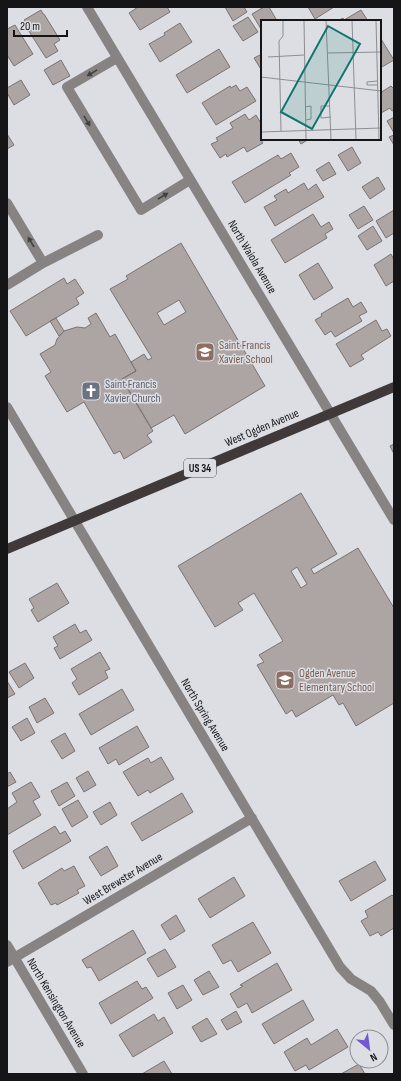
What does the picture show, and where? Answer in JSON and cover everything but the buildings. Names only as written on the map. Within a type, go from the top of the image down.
[{"type":"main road","name":"West Ogden Avenue","points":[[7,549],[394,387]]},
{"type":"street","name":"North Waiola Avenue","points":[[87,7],[394,520]]},
{"type":"street","points":[[117,58],[67,87],[128,189],[141,210],[190,180]]},
{"type":"street","points":[[7,203],[43,263]]},
{"type":"street","points":[[7,285],[43,263],[98,235]]},
{"type":"street","name":"North Spring Avenue","points":[[7,407],[340,967],[351,979],[371,991],[380,1002],[394,1025]]},
{"type":"street","name":"West Brewster Avenue","points":[[11,960],[252,818]]},
{"type":"street","name":"North Kensington Avenue","points":[[7,945],[11,960],[83,1074]]},
{"type":"place","name":"Saint Francis Xavier School","points":[[205,352]]},
{"type":"place","name":"Saint Francis Xavier Church","points":[[91,391]]},
{"type":"place","name":"Ogden Avenue Elementary School","points":[[285,680]]}]
